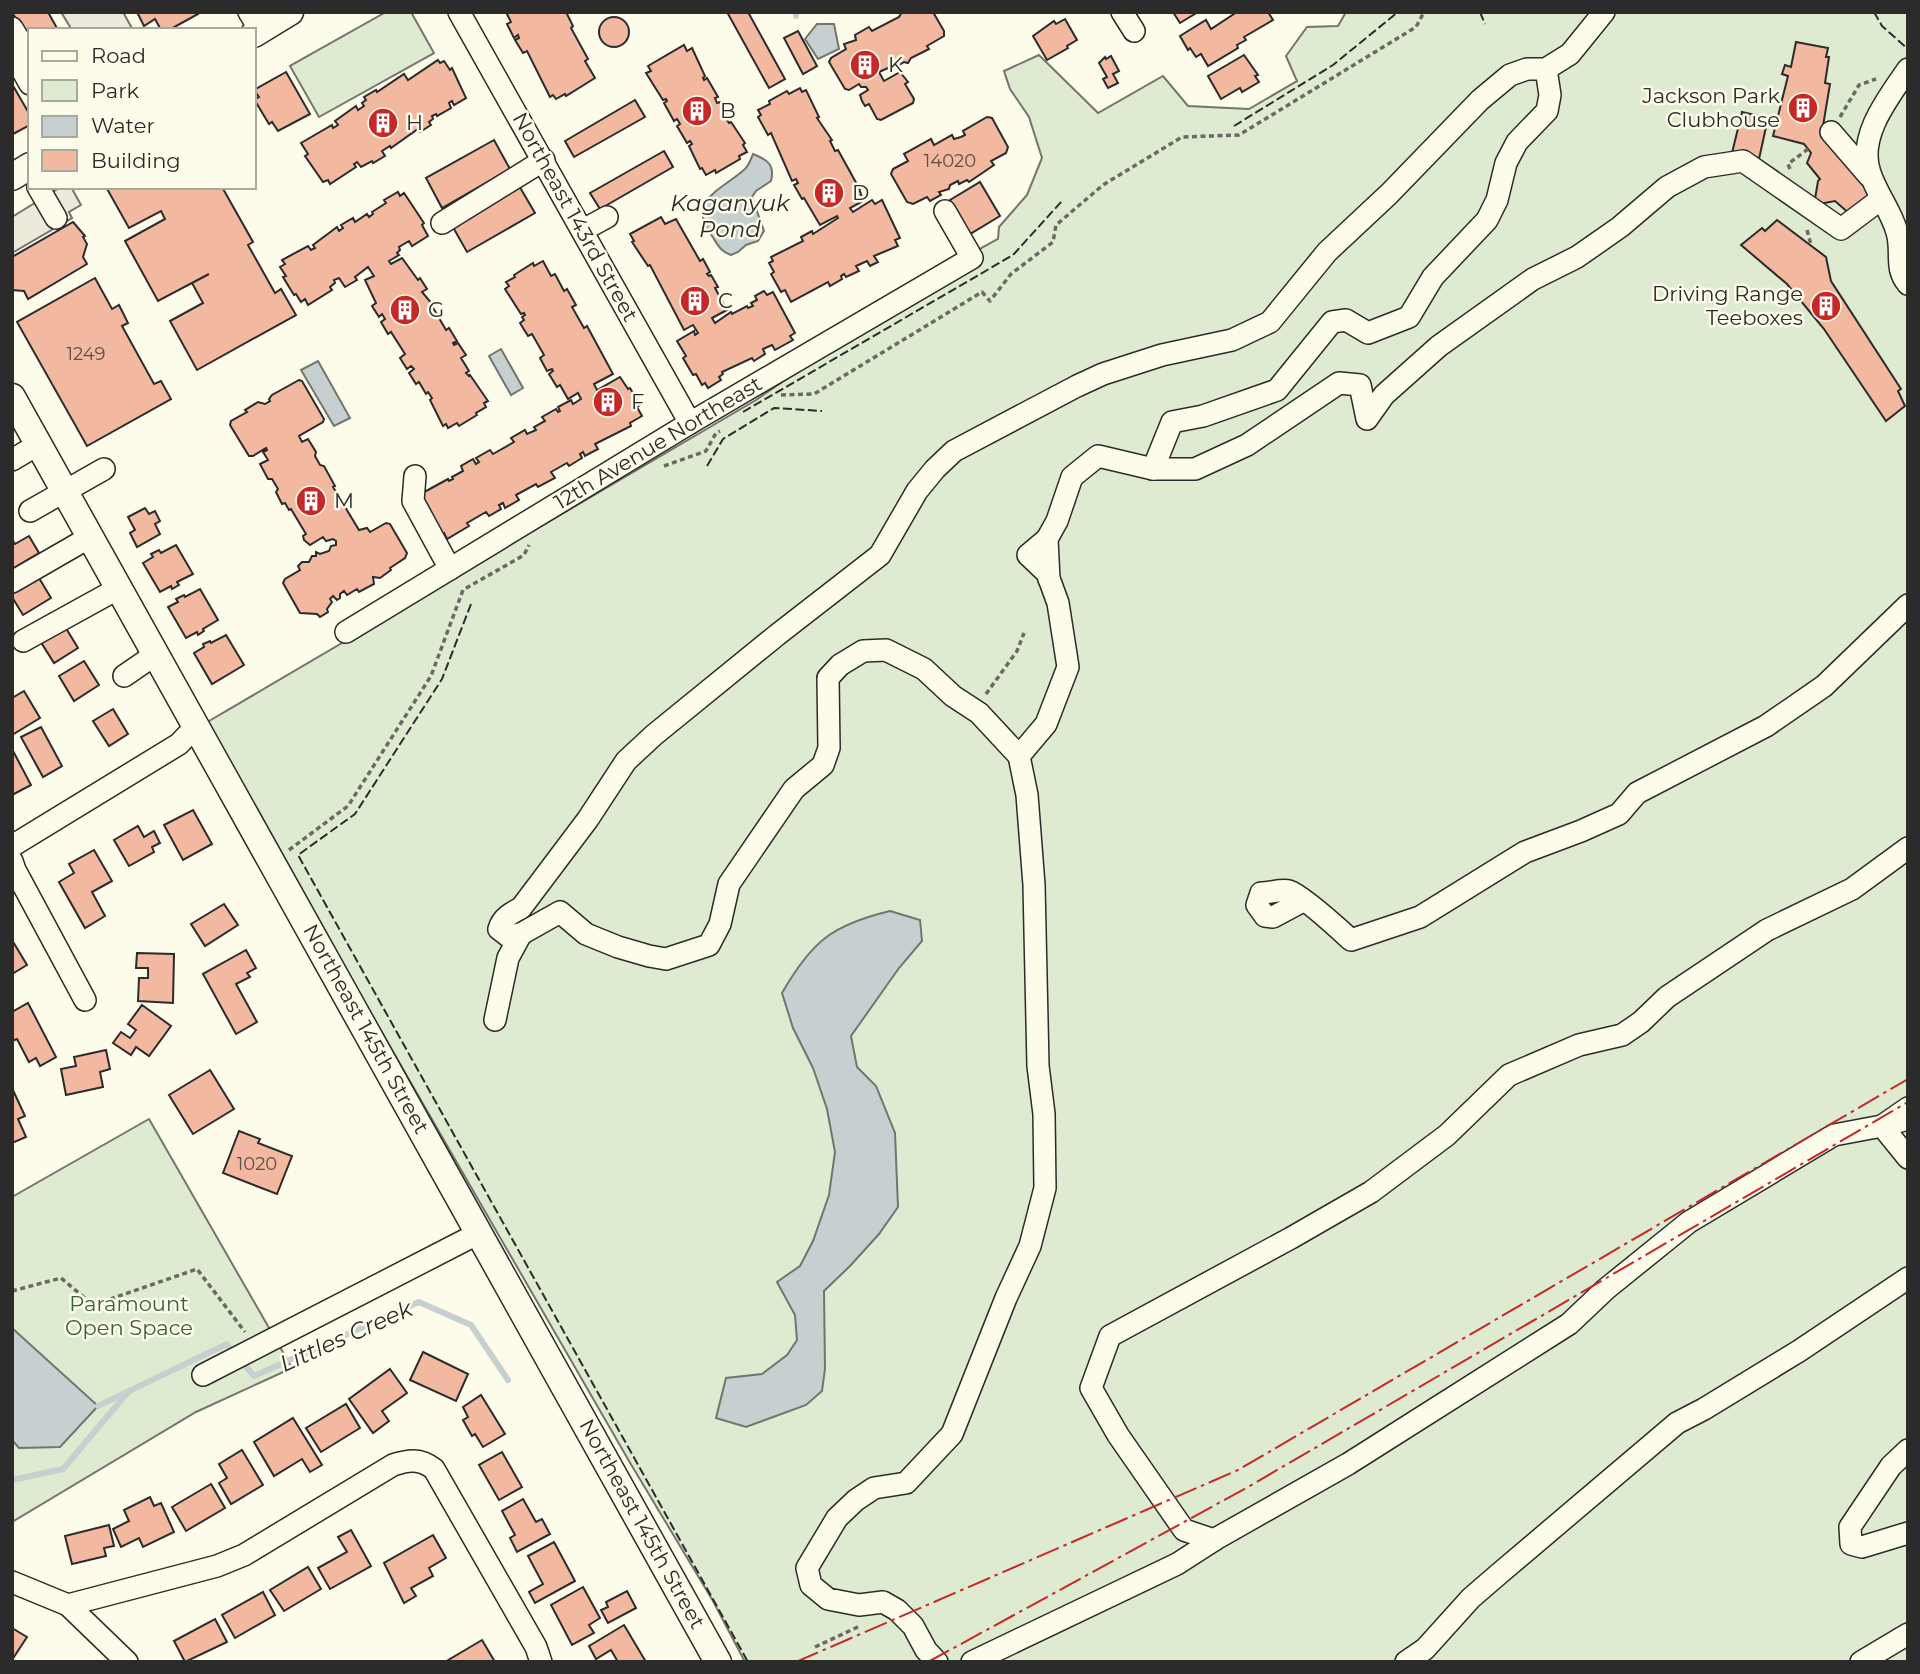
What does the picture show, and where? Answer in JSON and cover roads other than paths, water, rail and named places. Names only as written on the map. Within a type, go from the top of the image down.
[{"type":"main road","points":[[254,25],[290,12]]},
{"type":"main road","name":"Northeast 145th Street","points":[[12,397],[718,1662]]},
{"type":"street","name":"Northeast 143rd Street","points":[[459,12],[546,149],[583,230],[690,423]]},
{"type":"street","points":[[1122,12],[1134,31]]},
{"type":"street","points":[[937,1662],[926,1650],[913,1626],[897,1610],[883,1602],[859,1605],[828,1599],[811,1586],[807,1568],[837,1518],[856,1500],[874,1489],[906,1483],[952,1434],[1006,1298],[1030,1246],[1045,1188],[1044,1114],[1038,1066],[1034,885],[1027,795],[1019,755],[974,710],[953,696],[924,669],[886,650],[863,651],[840,665],[828,678],[829,748],[823,765],[794,789],[729,884],[720,924],[709,945],[666,959],[618,947],[586,934],[560,912],[521,934],[508,936],[499,929],[500,923],[520,908],[588,819],[626,761],[787,627],[880,555],[917,491],[934,468],[954,451],[1103,374],[1162,355],[1232,340],[1270,322],[1327,252],[1389,194],[1480,100],[1510,75],[1527,69],[1546,69],[1570,54],[1604,12]]},
{"type":"street","points":[[12,27],[28,54]]},
{"type":"street","points":[[12,52],[28,79]]},
{"type":"street","points":[[1153,469],[1172,422],[1203,416],[1278,390],[1332,322],[1346,320],[1368,333],[1409,317],[1433,276],[1487,220],[1497,200],[1506,163],[1517,142],[1547,111],[1550,95],[1546,69]]},
{"type":"street","points":[[1877,190],[1865,152],[1880,111],[1908,69]]},
{"type":"street","points":[[1831,132],[1877,190],[1893,218],[1899,238],[1900,276],[1908,284]]},
{"type":"street","points":[[442,223],[546,149]]},
{"type":"street","points":[[1019,755],[1046,724],[1068,667],[1058,603],[1046,573],[1028,555],[1047,539],[1058,522],[1072,477],[1098,456],[1153,469],[1195,469],[1247,444],[1339,383],[1360,385],[1367,419],[1384,395],[1438,346],[1533,279],[1577,257],[1620,227],[1667,187],[1704,167],[1743,161],[1842,229],[1877,190]]},
{"type":"street","points":[[38,189],[56,218]]},
{"type":"street","name":"12th Avenue Northeast","points":[[345,632],[690,423],[972,258],[945,211]]},
{"type":"street","points":[[583,230],[607,217]]},
{"type":"street","points":[[12,460],[39,444]]},
{"type":"street","points":[[30,511],[104,469]]},
{"type":"street","points":[[415,476],[413,501],[450,569]]},
{"type":"street","points":[[12,582],[90,537]]},
{"type":"street","points":[[23,642],[119,588]]},
{"type":"street","points":[[1303,901],[1351,940],[1420,917],[1525,852],[1619,814],[1637,793],[1766,726],[1824,686],[1908,605]]},
{"type":"street","points":[[124,676],[156,654]]},
{"type":"street","points":[[12,846],[179,744],[196,726]]},
{"type":"street","points":[[1214,1540],[1184,1530],[1118,1435],[1091,1388],[1110,1336],[1371,1192],[1447,1135],[1509,1075],[1579,1045],[1622,1035],[1641,1022],[1667,997],[1767,930],[1852,889],[1908,848]]},
{"type":"street","points":[[12,861],[85,1000]]},
{"type":"street","points":[[495,1020],[508,958],[521,934]]},
{"type":"street","points":[[1882,1126],[1908,1108]]},
{"type":"street","points":[[972,1662],[1177,1564],[1348,1464],[1569,1324],[1606,1289],[1689,1222],[1834,1135],[1908,1119]]},
{"type":"street","points":[[1882,1126],[1908,1157]]},
{"type":"street","points":[[203,1375],[479,1233]]},
{"type":"street","points":[[1406,1662],[1425,1649],[1471,1598],[1677,1423],[1799,1351],[1908,1278]]},
{"type":"street","points":[[1908,1450],[1891,1466],[1850,1527],[1851,1544],[1862,1547],[1908,1533]]},
{"type":"street","points":[[68,1605],[217,1566],[244,1555],[393,1465],[418,1461],[434,1469],[536,1647],[541,1662]]},
{"type":"street","points":[[12,1582],[68,1605],[127,1662]]},
{"type":"street","points":[[1861,1662],[1908,1634]]},
{"type":"water","points":[[817,24],[834,24],[839,49],[818,59],[805,39]]},
{"type":"water","name":"Kaganyuk Pond","points":[[753,154],[766,161],[772,171],[771,181],[752,197],[764,231],[758,241],[731,255],[718,245],[705,224],[703,213],[710,197],[745,169]]},
{"type":"water","points":[[501,349],[523,388],[511,395],[489,356]]},
{"type":"water","points":[[318,361],[350,418],[334,426],[301,370]]},
{"type":"water","points":[[890,911],[920,920],[922,941],[899,968],[851,1036],[857,1067],[876,1086],[895,1133],[898,1207],[879,1234],[824,1291],[825,1369],[822,1391],[806,1405],[746,1427],[716,1418],[726,1378],[762,1374],[787,1355],[797,1340],[795,1315],[777,1282],[800,1266],[813,1241],[829,1195],[835,1152],[827,1109],[813,1068],[793,1028],[782,993],[803,960],[825,938],[853,922]]},
{"type":"water","points":[[12,1328],[98,1406],[60,1447],[19,1448],[12,1440]]},
{"type":"waterway","name":"Littles Creek","points":[[242,1362],[254,1376],[419,1302],[471,1325],[508,1380]]},
{"type":"waterway","name":"Littles Creek","points":[[98,1406],[227,1344],[230,1348]]},
{"type":"waterway","points":[[12,1480],[63,1469],[128,1392]]},
{"type":"place","name":"K","points":[[865,65]]},
{"type":"place","name":"Jackson Park Clubhouse","points":[[1803,108]]},
{"type":"place","name":"B","points":[[697,111]]},
{"type":"place","name":"H","points":[[383,123]]},
{"type":"place","name":"D","points":[[829,193]]},
{"type":"place","name":"C","points":[[695,301]]},
{"type":"place","name":"Driving Range Teeboxes","points":[[1826,306]]},
{"type":"place","name":"G","points":[[405,310]]},
{"type":"place","name":"F","points":[[608,402]]},
{"type":"place","name":"M","points":[[311,501]]},
{"type":"park label","name":"Paramount Open Space","points":[[129,1316]]}]
